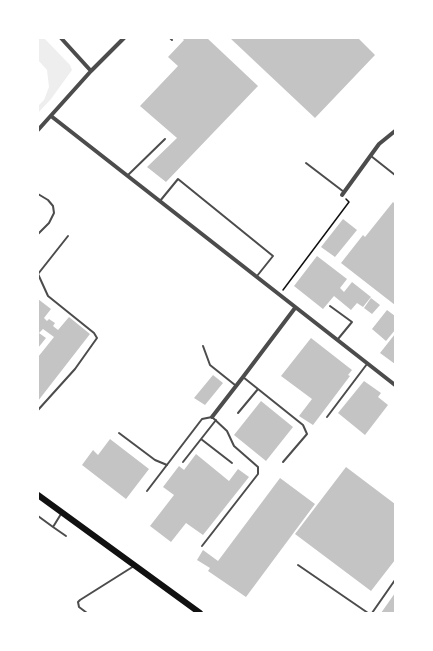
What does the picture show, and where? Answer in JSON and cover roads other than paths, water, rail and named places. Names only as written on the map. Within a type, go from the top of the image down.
[{"type":"main road","points":[[38,496],[200,613]]},
{"type":"street","points":[[61,38],[91,71]]},
{"type":"street","points":[[38,130],[91,71],[124,38]]},
{"type":"street","points":[[51,116],[395,385]]},
{"type":"street","points":[[343,193],[379,144],[395,131]]},
{"type":"street","points":[[212,417],[295,308]]},
{"type":"lane","points":[[38,74],[38,89]]},
{"type":"lane","points":[[127,176],[165,139]]},
{"type":"lane","points":[[370,155],[395,175]]},
{"type":"lane","points":[[306,163],[343,193]]},
{"type":"lane","points":[[160,201],[178,179],[273,256],[256,277]]},
{"type":"lane","points":[[38,194],[48,200],[53,206],[54,213],[49,223],[38,234]]},
{"type":"lane","points":[[38,410],[75,369],[97,338],[94,333],[48,296],[38,274],[68,236]]},
{"type":"lane","points":[[330,306],[352,322],[337,340]]},
{"type":"lane","points":[[204,346],[210,365],[236,386]]},
{"type":"lane","points":[[327,417],[368,364]]},
{"type":"lane","points":[[243,377],[303,425],[307,434],[283,462]]},
{"type":"lane","points":[[238,413],[258,389]]},
{"type":"lane","points":[[147,491],[202,419],[212,417],[216,420],[227,431],[234,446],[258,467],[258,474],[202,546]]},
{"type":"lane","points":[[183,462],[216,420]]},
{"type":"lane","points":[[119,433],[155,460],[167,465]]},
{"type":"lane","points":[[201,439],[232,463]]},
{"type":"lane","points":[[53,527],[62,512]]},
{"type":"lane","points":[[38,516],[66,536]]},
{"type":"lane","points":[[298,565],[368,613]]},
{"type":"lane","points":[[87,613],[79,607],[78,602],[80,600],[135,566]]},
{"type":"lane","points":[[372,613],[395,580]]}]
